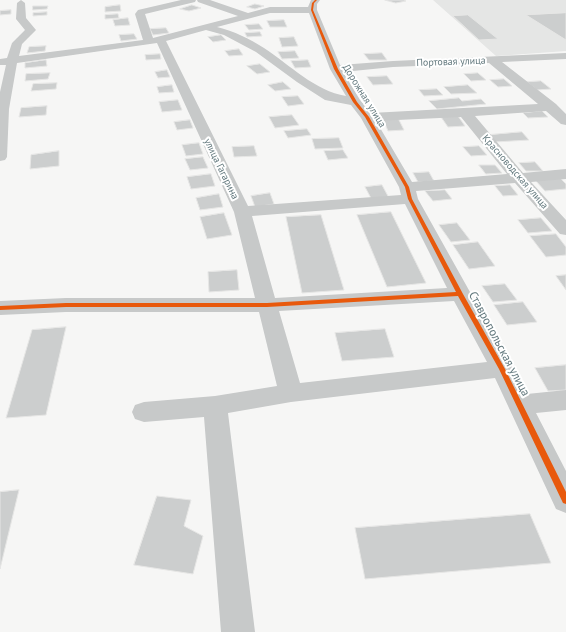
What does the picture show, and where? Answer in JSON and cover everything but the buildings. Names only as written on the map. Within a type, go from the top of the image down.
[{"type":"street","name":"улица Гагарина","points":[[192,0],[141,12],[140,14],[242,212],[291,393]]},
{"type":"street","points":[[201,0],[248,16]]},
{"type":"street","points":[[0,157],[3,109],[12,60],[17,43],[31,30],[21,19],[21,3]]},
{"type":"street","points":[[0,62],[154,41],[248,16],[275,10],[314,5]]},
{"type":"street","name":"Дорожная улица","points":[[314,5],[336,69],[354,102],[367,117],[409,193]]},
{"type":"street","name":"Дорожная улица","points":[[205,27],[228,33],[260,50],[301,80],[329,97],[354,102]]},
{"type":"street","name":"Портовая улица","points":[[336,69],[393,64],[565,57]]},
{"type":"street","points":[[492,60],[551,107],[566,121]]},
{"type":"street","points":[[367,117],[465,113],[551,107]]},
{"type":"street","name":"Красноводская улица","points":[[465,113],[518,177],[566,230]]},
{"type":"street","points":[[242,212],[409,193],[518,177],[566,174]]},
{"type":"street","name":"Ставропольская улица","points":[[409,193],[460,294],[502,369],[566,500]]},
{"type":"street","points":[[0,308],[66,305],[268,305],[460,294]]},
{"type":"street","points":[[144,412],[215,406],[291,393],[502,369]]},
{"type":"street","points":[[519,405],[566,400]]},
{"type":"street","points":[[215,406],[238,632]]},
{"type":"shaded area","points":[[433,0],[566,0],[566,51],[496,56]]},
{"type":"cycle path","points":[[316,0],[313,3],[312,10],[336,69],[355,102],[367,117],[407,187],[410,199],[460,294],[502,369],[566,500]]},
{"type":"cycle path","points":[[0,308],[66,305],[267,305],[460,294]]}]
